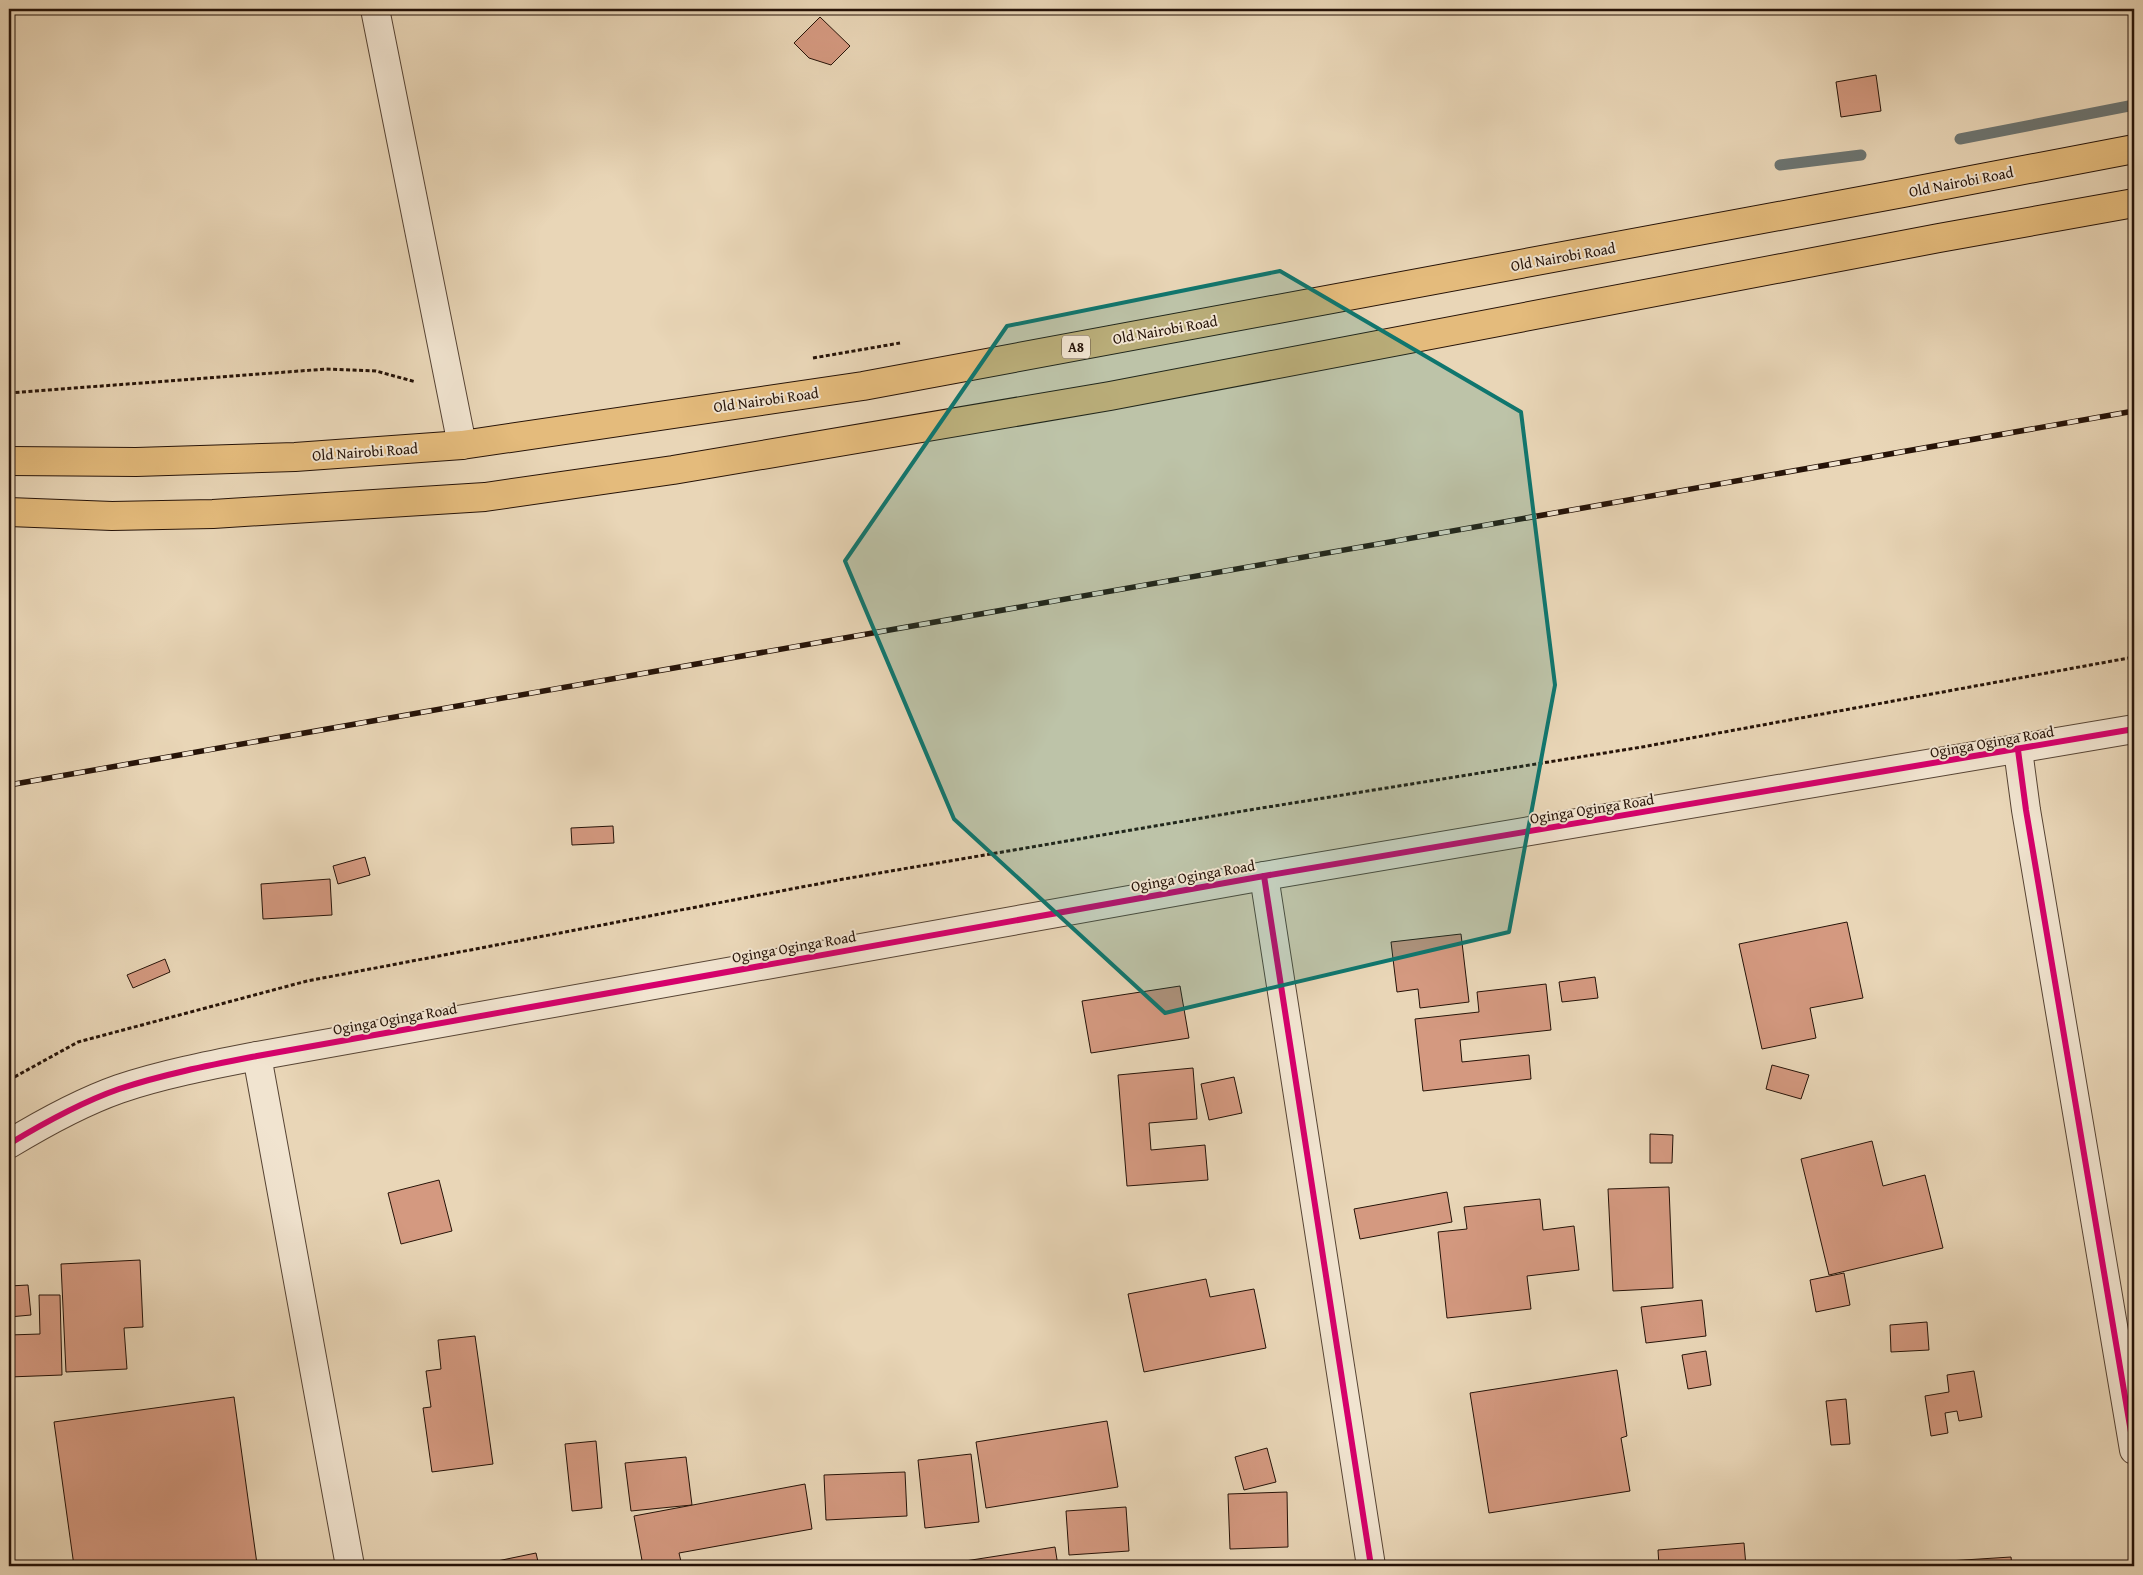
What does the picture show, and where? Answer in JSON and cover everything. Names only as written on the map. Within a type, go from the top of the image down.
[{"type":"highway","name":"Old Nairobi Road","points":[[9,462],[136,462],[265,458],[462,445],[862,386],[2134,149]]},
{"type":"highway","points":[[9,512],[112,516],[213,514],[485,497],[674,470],[1110,396],[1939,238],[2134,203]]},
{"type":"street","points":[[375,9],[462,445]]},
{"type":"street","name":"Oginga Oginga Road","points":[[9,1144],[42,1124],[118,1090],[179,1072],[257,1056],[1264,876],[2134,729]]},
{"type":"street","points":[[2018,750],[2134,1450]]},
{"type":"street","points":[[1264,876],[1371,1566]]},
{"type":"street","points":[[257,1056],[350,1566]]},
{"type":"path","points":[[805,359],[902,343]]},
{"type":"path","points":[[9,394],[326,369],[376,371],[422,385]]},
{"type":"path","points":[[9,1080],[78,1042],[307,981],[854,878],[1243,811],[1642,747],[2134,657]]},
{"type":"highlighted area","points":[[1280,271],[1521,412],[1555,685],[1509,932],[1165,1013],[954,819],[845,561],[1007,326]]},
{"type":"building","points":[[820,17],[850,46],[831,65],[809,58],[794,43]]},
{"type":"building","points":[[1876,75],[1881,111],[1841,117],[1836,82]]},
{"type":"building","points":[[613,826],[614,843],[572,845],[571,828]]},
{"type":"building","points":[[365,857],[370,875],[338,884],[333,866]]},
{"type":"building","points":[[330,879],[332,915],[263,919],[261,884]]},
{"type":"building","points":[[1847,922],[1863,998],[1810,1008],[1816,1038],[1762,1049],[1739,944]]},
{"type":"building","points":[[1461,934],[1469,1002],[1420,1008],[1418,989],[1397,992],[1391,942]]},
{"type":"building","points":[[165,959],[170,972],[133,988],[127,975]]},
{"type":"building","points":[[1595,977],[1598,998],[1562,1002],[1559,982]]},
{"type":"building","points":[[1546,984],[1551,1030],[1460,1040],[1462,1062],[1529,1055],[1531,1079],[1423,1091],[1415,1019],[1479,1012],[1477,992]]},
{"type":"building","points":[[1180,986],[1189,1038],[1091,1053],[1082,1001]]},
{"type":"building","points":[[1772,1065],[1809,1075],[1801,1099],[1766,1089]]},
{"type":"building","points":[[1193,1068],[1197,1119],[1149,1123],[1151,1150],[1205,1145],[1208,1180],[1127,1186],[1118,1075]]},
{"type":"building","points":[[1234,1077],[1242,1113],[1209,1120],[1201,1084]]},
{"type":"building","points":[[1650,1134],[1673,1135],[1672,1163],[1650,1163]]},
{"type":"building","points":[[1872,1141],[1883,1186],[1925,1175],[1943,1248],[1829,1275],[1801,1159]]},
{"type":"building","points":[[439,1180],[452,1231],[401,1244],[388,1193]]},
{"type":"building","points":[[1669,1187],[1673,1288],[1613,1291],[1608,1189]]},
{"type":"building","points":[[1447,1192],[1452,1222],[1360,1239],[1354,1209]]},
{"type":"building","points":[[1540,1199],[1543,1230],[1574,1226],[1579,1270],[1527,1276],[1531,1309],[1447,1318],[1438,1232],[1467,1229],[1464,1207]]},
{"type":"building","points":[[140,1260],[143,1327],[124,1328],[127,1369],[66,1372],[61,1264]]},
{"type":"building","points":[[1844,1273],[1850,1305],[1816,1312],[1810,1280]]},
{"type":"building","points":[[1206,1279],[1210,1297],[1254,1289],[1266,1348],[1144,1372],[1128,1294]]},
{"type":"building","points":[[28,1285],[31,1315],[9,1317],[9,1286]]},
{"type":"building","points":[[39,1295],[60,1295],[62,1375],[9,1377],[9,1335],[40,1334]]},
{"type":"building","points":[[1702,1300],[1706,1336],[1646,1343],[1641,1307]]},
{"type":"building","points":[[1927,1322],[1929,1350],[1891,1352],[1890,1325]]},
{"type":"building","points":[[475,1336],[493,1464],[432,1472],[423,1408],[431,1407],[426,1371],[441,1369],[438,1340]]},
{"type":"building","points":[[1706,1351],[1711,1385],[1688,1389],[1682,1355]]},
{"type":"building","points":[[1617,1370],[1627,1436],[1621,1438],[1630,1491],[1489,1513],[1470,1393]]},
{"type":"building","points":[[1974,1371],[1982,1417],[1959,1421],[1957,1411],[1945,1413],[1948,1433],[1931,1436],[1925,1396],[1949,1392],[1947,1375]]},
{"type":"building","points":[[234,1397],[257,1564],[242,1566],[74,1566],[54,1422]]},
{"type":"building","points":[[1846,1399],[1850,1444],[1831,1445],[1826,1401]]},
{"type":"building","points":[[1107,1421],[1118,1487],[986,1508],[976,1442]]},
{"type":"building","points":[[596,1441],[602,1508],[572,1511],[565,1444]]},
{"type":"building","points":[[1267,1448],[1276,1482],[1244,1490],[1235,1457]]},
{"type":"building","points":[[971,1454],[979,1522],[925,1528],[918,1460]]},
{"type":"building","points":[[686,1457],[692,1505],[631,1511],[625,1463]]},
{"type":"building","points":[[905,1472],[907,1516],[826,1520],[824,1475]]},
{"type":"building","points":[[805,1484],[812,1529],[679,1553],[682,1566],[643,1566],[634,1516]]},
{"type":"building","points":[[1287,1492],[1288,1547],[1230,1549],[1228,1494]]},
{"type":"building","points":[[1126,1507],[1129,1551],[1069,1555],[1066,1511]]},
{"type":"building","points":[[1744,1543],[1746,1566],[1659,1566],[1658,1550]]},
{"type":"building","points":[[1055,1547],[1058,1566],[933,1566]]},
{"type":"building","points":[[536,1553],[539,1566],[473,1566]]},
{"type":"building","points":[[2011,1557],[2012,1566],[1948,1566],[1948,1561]]},
{"type":"waterway","points":[[1960,139],[2134,105]]},
{"type":"waterway","points":[[1780,165],[1861,155]]},
{"type":"railway","points":[[9,785],[2134,411]]},
{"type":"cycle path","points":[[9,1144],[91,1100],[119,1089],[205,1066],[1264,876],[2134,729]]},
{"type":"cycle path","points":[[2018,750],[2026,810],[2134,1450]]},
{"type":"cycle path","points":[[1264,876],[1371,1566]]}]
